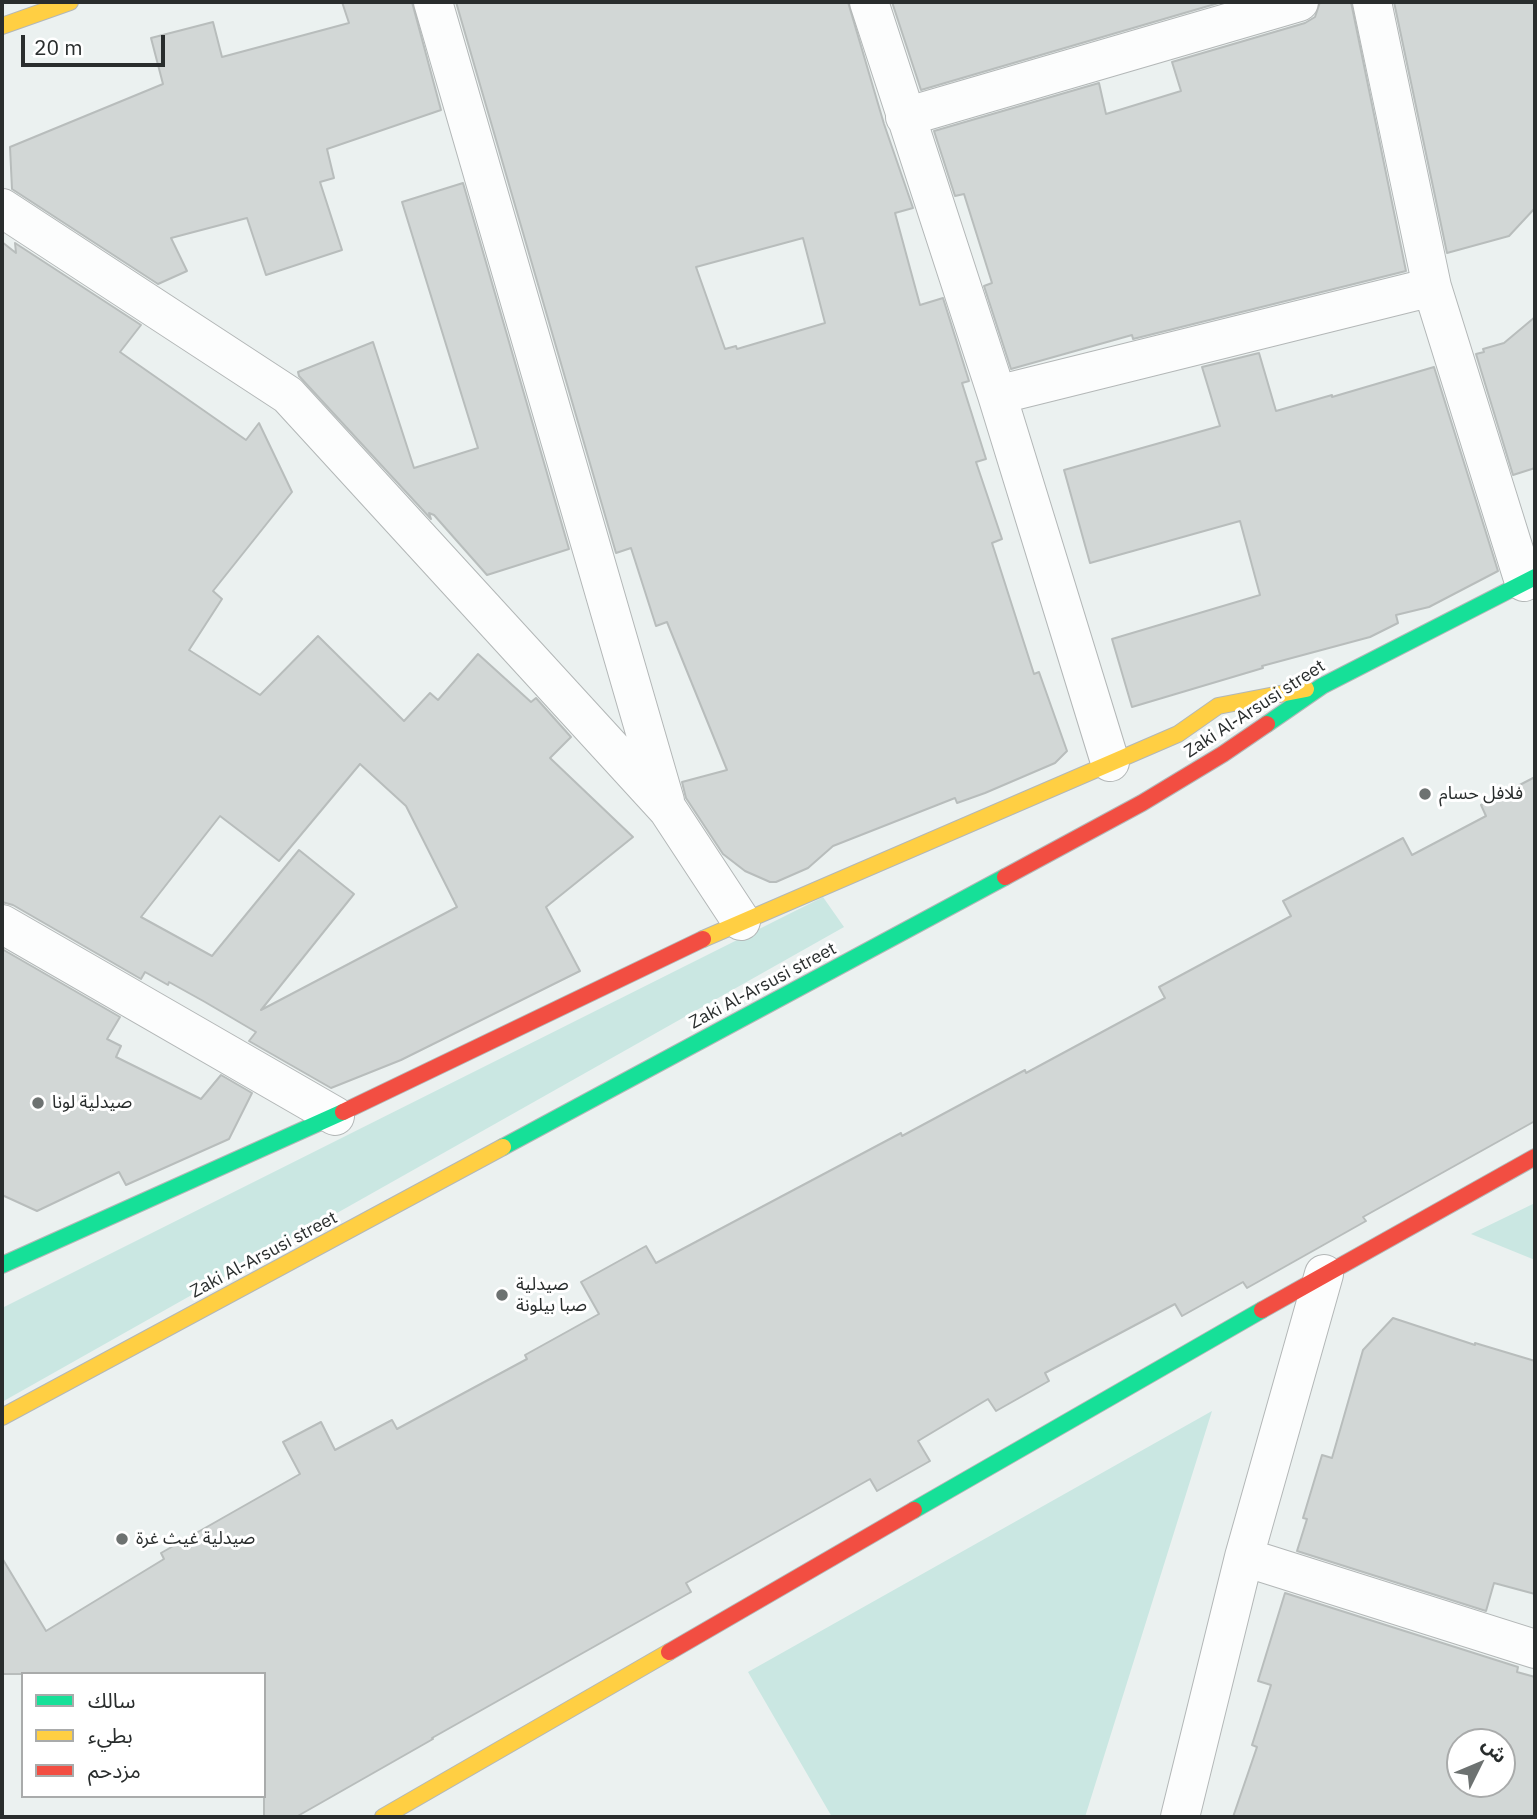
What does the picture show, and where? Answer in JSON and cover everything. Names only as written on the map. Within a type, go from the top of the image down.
[{"type":"street","points":[[2,26],[70,2]]},
{"type":"street","points":[[433,2],[668,810]]},
{"type":"street","points":[[869,2],[997,395],[1110,762]]},
{"type":"street","points":[[905,117],[1299,2]]},
{"type":"street","points":[[1371,2],[1433,287],[1529,580]]},
{"type":"street","points":[[2,208],[288,395],[668,810],[741,921]]},
{"type":"street","points":[[997,395],[1433,287]]},
{"type":"street","name":"Zaki Al-Arsusi street","points":[[2,1417],[1142,803],[1223,754],[1322,686],[1529,580]]},
{"type":"street","points":[[2,1265],[335,1116],[741,921],[1178,734],[1219,706],[1322,686]]},
{"type":"street","points":[[2,925],[335,1116]]},
{"type":"street","points":[[383,1817],[1324,1275],[1535,1157]]},
{"type":"street","points":[[1180,1817],[1244,1557],[1324,1275]]},
{"type":"street","points":[[1244,1557],[1535,1649]]},
{"type":"green space","points":[[823,897],[844,927],[2,1402],[2,1308]]},
{"type":"green space","points":[[1535,1203],[1535,1260],[1471,1234]]},
{"type":"green space","points":[[1212,1411],[1085,1817],[832,1817],[748,1672]]},
{"type":"building","points":[[342,2],[412,2],[441,110],[327,149],[334,178],[320,182],[342,250],[266,275],[247,218],[171,238],[187,271],[158,284],[12,189],[10,147],[163,84],[151,38],[213,22],[222,57],[349,23]]},
{"type":"building","points":[[456,2],[848,2],[884,124],[913,208],[895,213],[920,305],[943,298],[969,381],[962,383],[986,459],[976,462],[1002,539],[992,543],[1034,674],[1039,672],[1067,751],[1055,763],[985,793],[957,803],[955,798],[833,846],[808,868],[770,882],[745,871],[723,854],[686,798],[682,782],[727,770],[667,622],[656,626],[631,548],[616,553]],"holes":[[[803,238],[825,323],[737,349],[736,346],[725,349],[696,267]]]},
{"type":"building","points":[[892,2],[1222,2],[921,90]]},
{"type":"building","points":[[1320,2],[1351,2],[1406,271],[1133,339],[1132,335],[1011,369],[984,286],[992,283],[964,194],[955,196],[934,131],[1099,83],[1106,114],[1181,91],[1172,62],[1305,23],[1315,17]]},
{"type":"building","points":[[1394,2],[1535,2],[1535,208],[1509,236],[1447,253]]},
{"type":"building","points":[[463,183],[569,549],[487,575],[434,515],[429,513],[431,519],[298,372],[373,342],[414,468],[478,448],[402,202]]},
{"type":"building","points":[[2,242],[16,253],[15,243],[141,325],[120,352],[246,440],[259,423],[292,492],[213,591],[222,599],[189,650],[260,695],[318,636],[404,721],[430,693],[438,700],[478,654],[531,702],[536,698],[571,737],[550,758],[633,837],[546,907],[580,971],[401,1060],[331,1088],[249,1041],[256,1032],[205,1002],[145,972],[141,979],[13,905],[2,902]],"holes":[[[360,764],[406,806],[457,907],[261,1010],[354,894],[299,850],[212,956],[141,917],[220,816],[279,861]]]},
{"type":"building","points":[[1535,317],[1535,468],[1513,475],[1476,354],[1504,343]]},
{"type":"building","points":[[1259,353],[1276,411],[1434,367],[1498,571],[1429,607],[1396,615],[1398,623],[1370,637],[1262,666],[1263,668],[1132,707],[1112,639],[1260,595],[1240,521],[1090,563],[1064,470],[1220,426],[1202,367]]},
{"type":"building","points":[[1535,777],[1535,1121],[1363,1217],[1366,1221],[1247,1288],[1243,1282],[1182,1316],[1175,1304],[1045,1373],[1049,1381],[996,1411],[988,1399],[918,1441],[930,1461],[877,1491],[870,1479],[686,1583],[691,1592],[296,1817],[264,1817],[266,1672],[2,1674],[2,1558],[46,1631],[164,1559],[161,1553],[300,1474],[283,1442],[321,1422],[335,1450],[392,1420],[397,1429],[527,1359],[525,1355],[599,1314],[581,1282],[646,1246],[656,1263],[901,1133],[902,1136],[1025,1070],[1026,1073],[1165,998],[1159,987],[1291,916],[1283,901],[1403,838],[1412,855],[1486,816],[1481,805]]},
{"type":"building","points":[[2,949],[120,1017],[107,1039],[121,1046],[116,1057],[201,1099],[221,1075],[252,1093],[229,1139],[126,1185],[119,1172],[37,1211],[2,1195]]},
{"type":"building","points":[[1393,1318],[1535,1361],[1535,1594],[1494,1583],[1486,1611],[1297,1551],[1307,1519],[1303,1518],[1322,1455],[1332,1458],[1363,1350]]},
{"type":"building","points":[[1285,1593],[1518,1667],[1517,1672],[1535,1677],[1535,1817],[1233,1817],[1257,1747],[1252,1745],[1271,1685],[1258,1681]]},
{"type":"traffic: fast","points":[[1267,724],[1322,686],[1535,577]]},
{"type":"traffic: fast","points":[[503,1147],[1005,877]]},
{"type":"traffic: fast","points":[[2,1265],[343,1112]]},
{"type":"traffic: fast","points":[[914,1510],[1262,1310]]},
{"type":"traffic: slow","points":[[2,26],[70,2]]},
{"type":"traffic: slow","points":[[703,939],[1178,734],[1218,706],[1306,689]]},
{"type":"traffic: slow","points":[[2,1417],[503,1147]]},
{"type":"traffic: slow","points":[[383,1817],[669,1652]]},
{"type":"traffic: jam","points":[[1005,877],[1142,803],[1267,724]]},
{"type":"traffic: jam","points":[[343,1112],[703,939]]},
{"type":"traffic: jam","points":[[1262,1310],[1535,1157]]},
{"type":"traffic: jam","points":[[669,1652],[914,1510]]},
{"type":"place","name":"فلافل حسام","points":[[1425,794]]},
{"type":"place","name":"صيدلية لونا","points":[[38,1103]]},
{"type":"place","name":"صيدلية صبا بيلونة","points":[[502,1295]]},
{"type":"place","name":"صيدلية غيث غرة","points":[[122,1539]]}]
